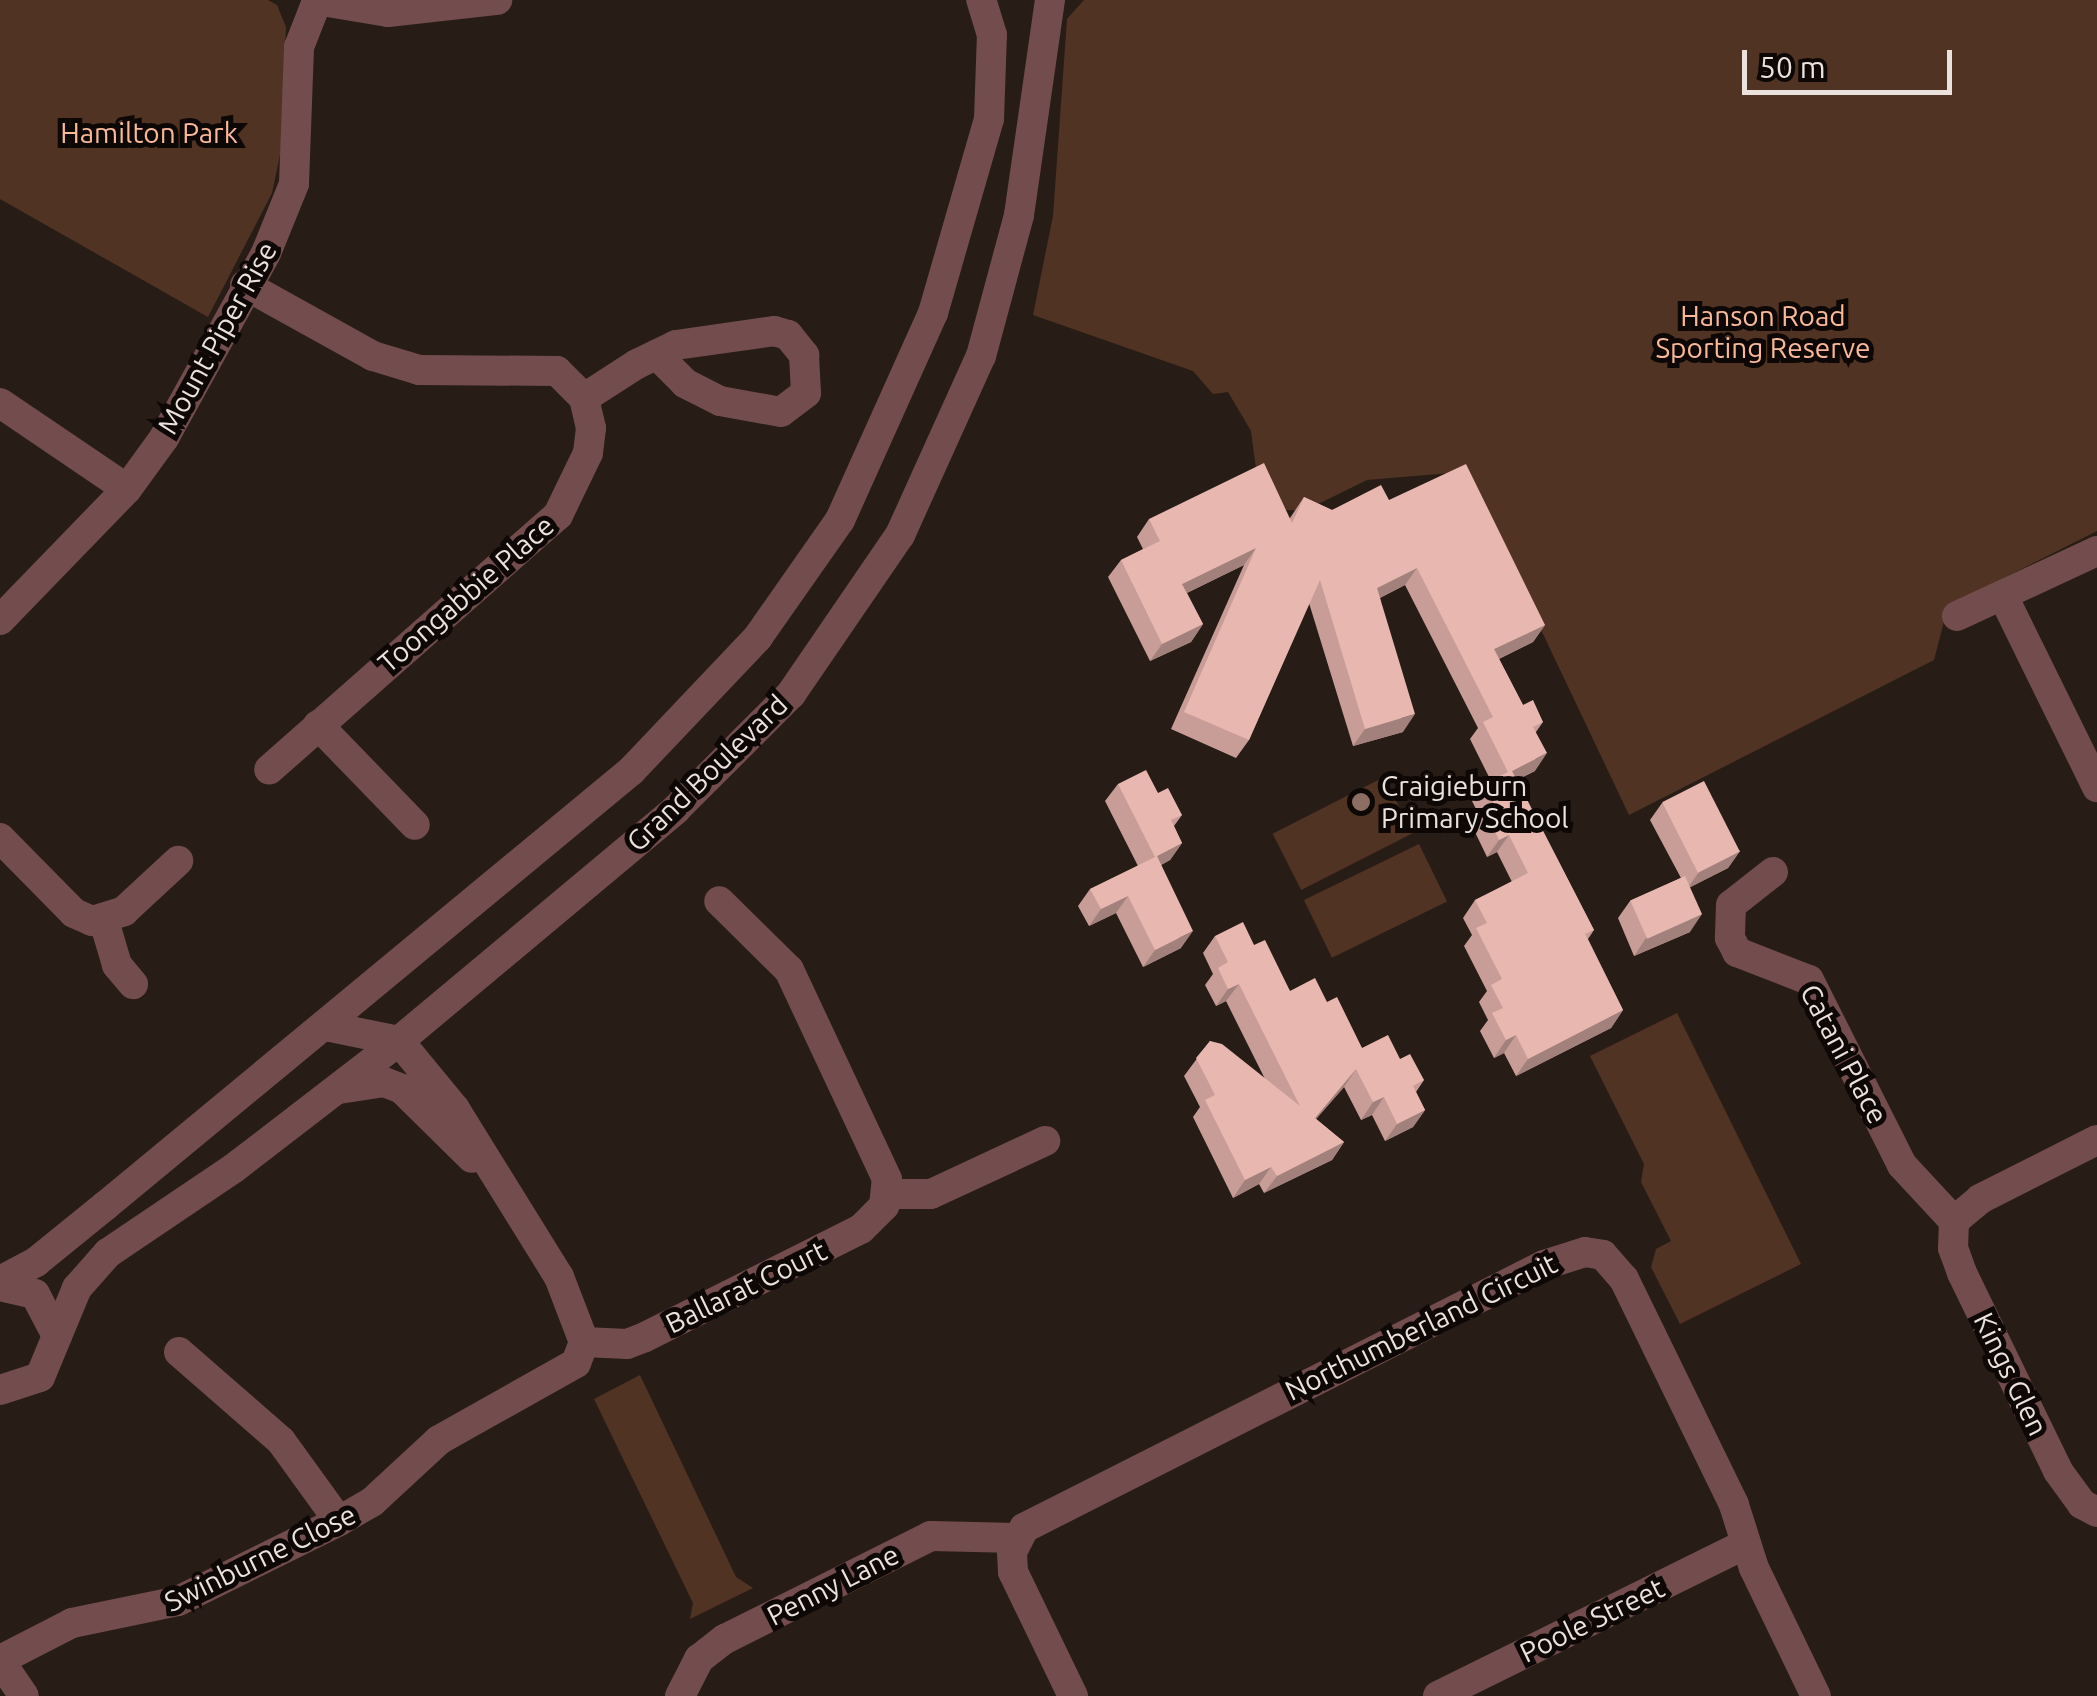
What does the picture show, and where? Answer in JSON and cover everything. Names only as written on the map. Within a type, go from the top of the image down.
[{"type":"street","points":[[317,0],[388,12],[497,0]]},
{"type":"street","name":"Mount Piper Rise","points":[[0,620],[128,489],[164,438],[245,285],[294,184],[299,47],[317,0]]},
{"type":"street","name":"Grand Boulevard","points":[[0,1284],[36,1262],[630,771],[704,700],[800,582],[840,520],[912,372],[978,166],[994,75],[992,35],[981,0]]},
{"type":"street","name":"Grand Boulevard","points":[[0,1390],[40,1377],[77,1288],[108,1253],[399,1041],[737,751],[791,694],[900,535],[960,410],[1000,298],[1050,0]]},
{"type":"street","points":[[245,285],[373,356],[435,372],[545,368],[566,378],[584,398],[657,354]]},
{"type":"street","name":"Toongabbie Place","points":[[269,770],[558,515],[588,452],[584,398]]},
{"type":"street","points":[[0,403],[128,489]]},
{"type":"street","points":[[1956,616],[2004,598],[2097,550]]},
{"type":"street","points":[[2004,598],[2097,787]]},
{"type":"street","points":[[318,725],[415,825]]},
{"type":"street","points":[[0,838],[74,914],[104,922],[124,911],[178,861]]},
{"type":"street","name":"Catani Place","points":[[1773,872],[1732,905],[1730,938],[1737,952],[1809,980],[1902,1165],[1954,1221]]},
{"type":"street","points":[[719,901],[789,970],[887,1179],[888,1194],[931,1194],[1044,1141]]},
{"type":"street","points":[[104,922],[118,965],[134,984]]},
{"type":"street","points":[[324,1026],[399,1041],[454,1109],[559,1277],[584,1342]]},
{"type":"street","points":[[336,1090],[384,1082],[402,1089],[497,1180]]},
{"type":"street","points":[[1954,1221],[1980,1198],[2097,1140]]},
{"type":"street","name":"Ballarat Court","points":[[584,1342],[627,1344],[644,1337],[861,1230],[876,1219],[888,1194]]},
{"type":"street","name":"Kings Glen","points":[[1954,1221],[1953,1248],[1962,1272],[2058,1470],[2082,1504],[2097,1512]]},
{"type":"street","name":"Northumberland Circuit","points":[[1016,1538],[1035,1519],[1544,1265],[1584,1252],[1602,1255],[1624,1279],[1816,1696]]},
{"type":"street","points":[[0,1284],[34,1294],[46,1306],[58,1336]]},
{"type":"street","name":"Swinburne Close","points":[[24,1696],[0,1660],[72,1623],[178,1602],[339,1521],[372,1502],[439,1440],[561,1376],[584,1342]]},
{"type":"street","points":[[179,1352],[281,1441],[339,1521]]},
{"type":"street","name":"Penny Lane","points":[[680,1696],[699,1659],[725,1639],[931,1536],[1016,1538]]},
{"type":"street","points":[[1016,1538],[1013,1572],[1073,1696]]},
{"type":"street","name":"Poole Street","points":[[1438,1696],[1746,1544]]},
{"type":"green space","name":"Hamilton Park","points":[[0,0],[268,0],[277,5],[286,27],[281,150],[272,193],[208,317],[0,199]]},
{"type":"green space","name":"Hanson Road Sporting Reserve","points":[[1084,0],[2097,0],[2097,531],[1948,606],[1934,660],[1629,815],[1525,596],[1450,473],[1367,480],[1304,511],[1286,510],[1256,469],[1251,431],[1228,392],[1213,394],[1193,371],[1033,315],[1053,216],[1067,19]]},
{"type":"green space","points":[[1384,777],[1413,833],[1301,890],[1273,834]]},
{"type":"green space","points":[[1419,844],[1447,902],[1332,958],[1304,900]]},
{"type":"green space","points":[[1677,1013],[1801,1264],[1680,1324],[1651,1267],[1656,1249],[1671,1241],[1641,1182],[1644,1164],[1590,1056]]},
{"type":"green space","points":[[640,1375],[736,1577],[753,1588],[690,1619],[693,1603],[594,1399]]},
{"type":"building","points":[[1264,463],[1292,523],[1304,497],[1332,510],[1381,485],[1389,500],[1466,464],[1545,625],[1494,649],[1523,705],[1533,700],[1543,722],[1533,727],[1547,753],[1512,771],[1594,930],[1585,934],[1623,1010],[1528,1059],[1516,1035],[1506,1040],[1492,1013],[1503,1008],[1491,985],[1502,979],[1476,928],[1487,923],[1475,900],[1528,873],[1509,835],[1499,840],[1486,812],[1496,808],[1484,784],[1508,772],[1483,722],[1493,717],[1417,568],[1377,588],[1415,714],[1365,729],[1320,580],[1249,740],[1184,712],[1256,548],[1182,584],[1203,624],[1162,644],[1121,560],[1160,541],[1149,519]]},
{"type":"building","points":[[1146,770],[1158,793],[1168,788],[1182,815],[1171,820],[1182,843],[1157,856],[1193,931],[1155,950],[1128,896],[1101,909],[1090,889],[1155,857],[1118,784]]},
{"type":"building","points":[[1704,781],[1740,851],[1698,873],[1662,802]]},
{"type":"building","points":[[1685,876],[1702,914],[1647,939],[1630,900]]},
{"type":"building","points":[[1243,922],[1254,945],[1265,940],[1290,991],[1315,978],[1327,1002],[1337,997],[1362,1048],[1388,1035],[1400,1059],[1410,1054],[1424,1080],[1413,1086],[1425,1110],[1397,1124],[1384,1097],[1373,1102],[1356,1069],[1315,1118],[1344,1142],[1277,1176],[1271,1167],[1245,1180],[1205,1100],[1215,1095],[1196,1058],[1210,1041],[1222,1044],[1300,1106],[1239,984],[1228,989],[1218,968],[1228,962],[1215,936]]},
{"type":"place","name":"Craigieburn Primary School","points":[[1361,802]]}]
